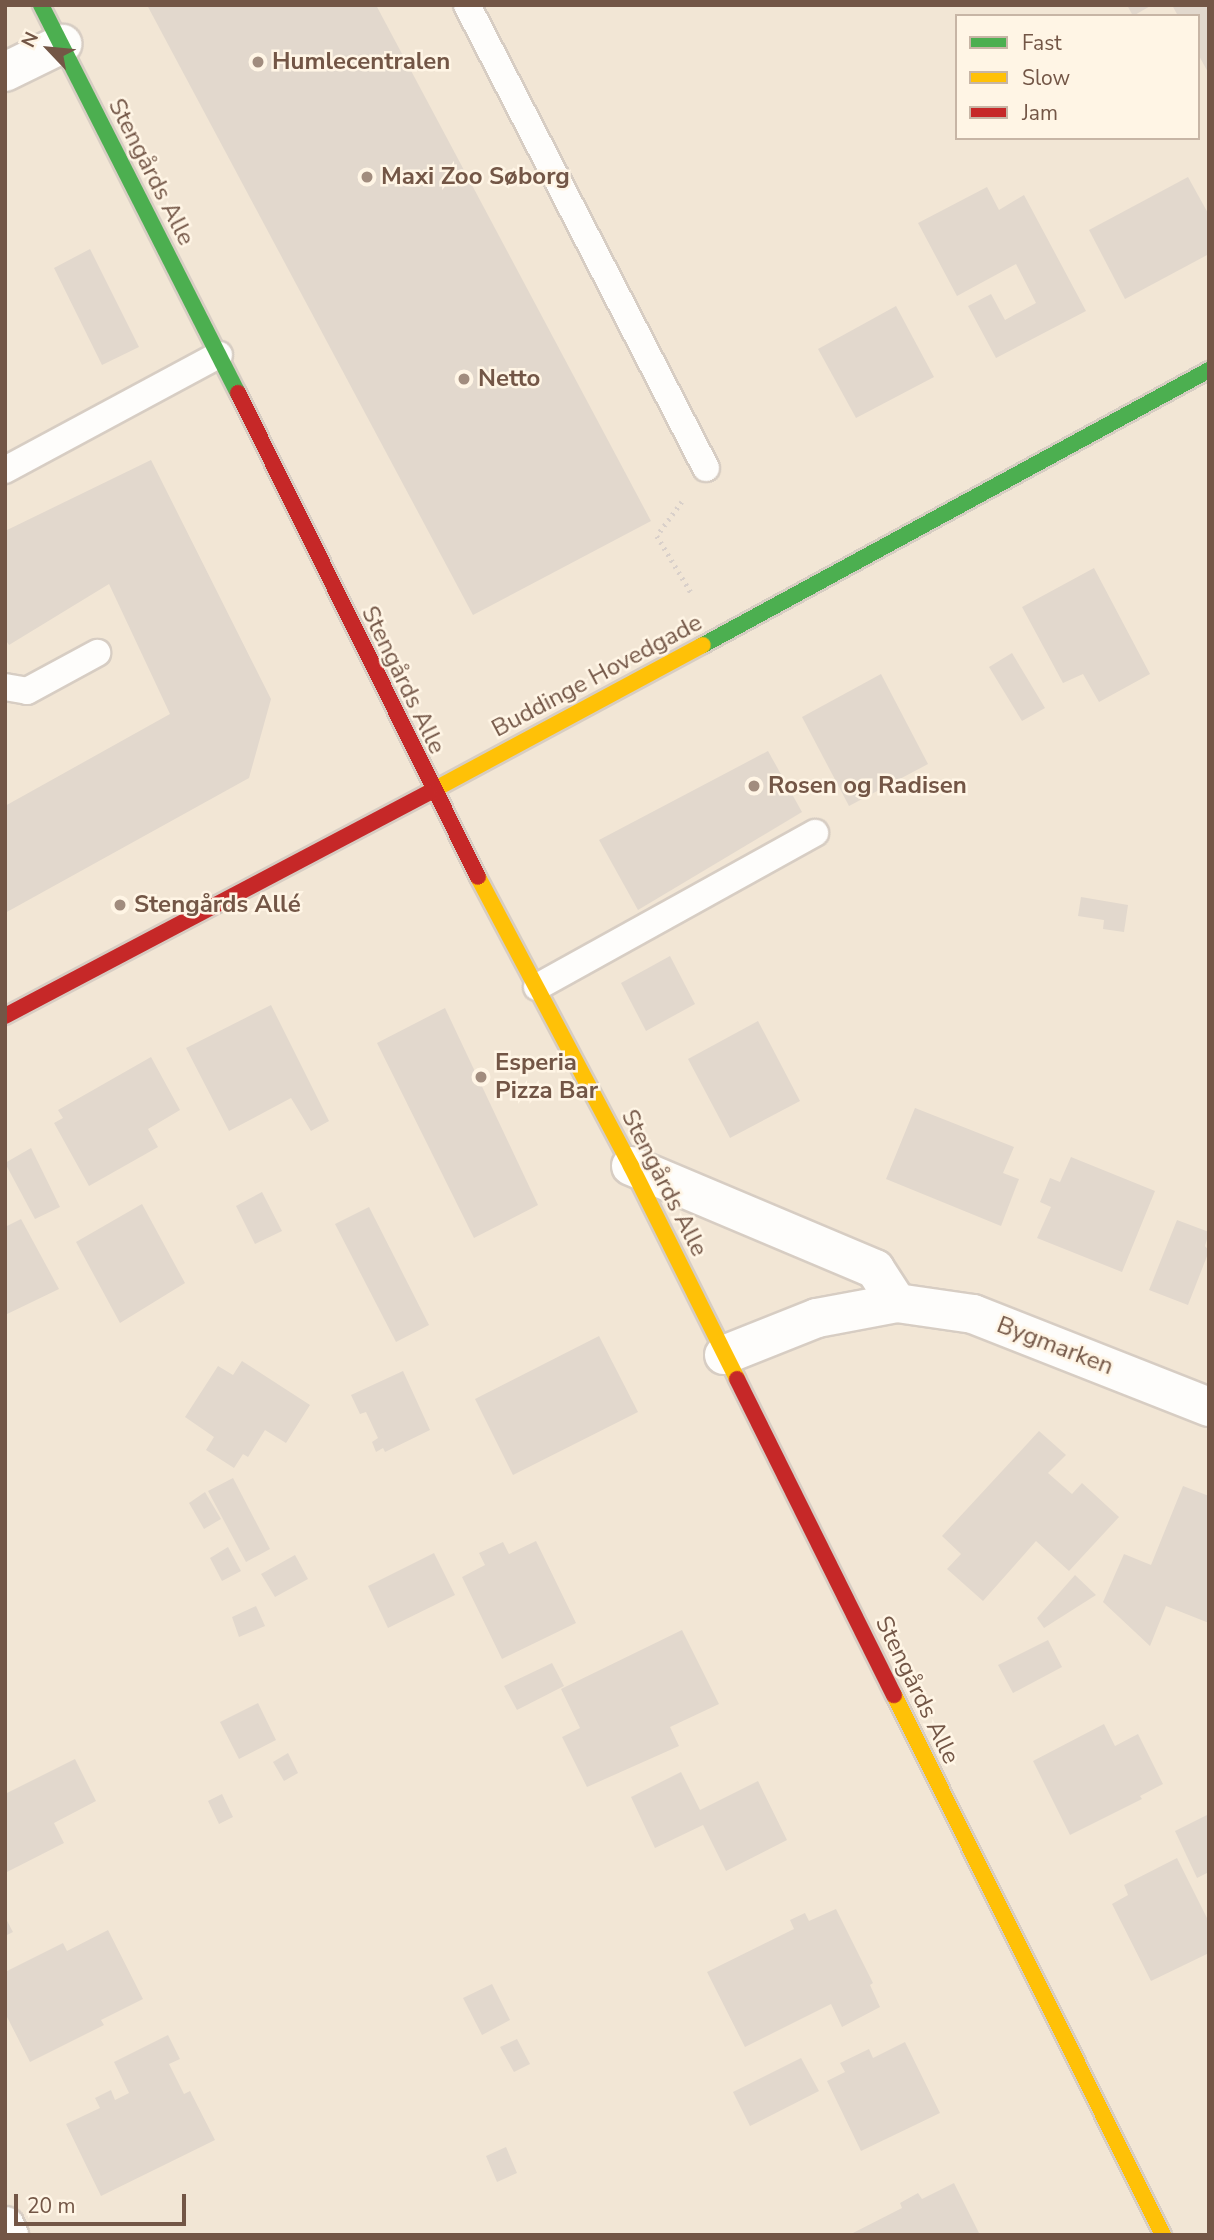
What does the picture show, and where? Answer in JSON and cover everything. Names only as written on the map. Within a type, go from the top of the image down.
[{"type":"street","name":"Stengårds Alle","points":[[41,5],[219,355],[432,791],[631,1166],[1163,2235]]},
{"type":"street","points":[[5,72],[61,44]]},
{"type":"street","name":"Buddinge Hovedgade","points":[[5,1016],[432,791],[1209,370]]},
{"type":"street","points":[[631,1166],[875,1269],[897,1303]]},
{"type":"street","name":"Bygmarken","points":[[724,1354],[817,1318],[897,1303],[973,1314],[1209,1407]]},
{"type":"street","points":[[5,2227],[9,2235]]},
{"type":"lane","points":[[467,5],[706,468]]},
{"type":"lane","points":[[5,470],[219,355]]},
{"type":"lane","points":[[5,687],[27,691],[97,653]]},
{"type":"lane","points":[[537,987],[815,833]]},
{"type":"path","points":[[706,468],[657,536],[719,636]]},
{"type":"shaded area","points":[[5,5],[1209,5],[1209,2235],[5,2235]]},
{"type":"building","points":[[147,5],[376,5],[651,521],[473,615]]},
{"type":"building","points":[[1127,5],[1152,5],[1136,14],[1132,14]]},
{"type":"building","points":[[1172,5],[1209,5],[1209,74],[1200,58],[1200,14],[1177,14]]},
{"type":"building","points":[[1188,177],[1209,215],[1209,254],[1125,299],[1089,230]]},
{"type":"building","points":[[987,187],[999,210],[1024,195],[1086,311],[996,358],[968,306],[991,294],[1005,320],[1036,303],[1016,264],[957,296],[918,223]]},
{"type":"building","points":[[90,249],[139,347],[102,365],[54,268]]},
{"type":"building","points":[[896,306],[934,377],[856,418],[818,349]]},
{"type":"building","points":[[151,460],[271,699],[249,778],[5,913],[5,806],[170,714],[109,584],[9,645],[5,639],[5,531]]},
{"type":"building","points":[[1094,568],[1150,674],[1099,702],[1083,674],[1063,683],[1022,607]]},
{"type":"building","points":[[1012,653],[1045,708],[1022,721],[989,667]]},
{"type":"building","points":[[881,674],[928,764],[849,806],[802,717]]},
{"type":"building","points":[[768,751],[802,812],[638,910],[599,840]]},
{"type":"building","points":[[1081,897],[1128,905],[1124,932],[1103,929],[1104,920],[1078,916]]},
{"type":"building","points":[[670,956],[695,1004],[646,1031],[621,983]]},
{"type":"building","points":[[271,1005],[329,1121],[311,1131],[291,1098],[229,1131],[186,1048]]},
{"type":"building","points":[[445,1008],[538,1205],[474,1238],[377,1043]]},
{"type":"building","points":[[758,1021],[800,1101],[730,1138],[688,1059]]},
{"type":"building","points":[[151,1057],[180,1110],[148,1129],[158,1147],[89,1186],[54,1123],[63,1118],[58,1110]]},
{"type":"building","points":[[915,1108],[1014,1147],[1003,1173],[1019,1179],[1001,1226],[886,1179]]},
{"type":"building","points":[[31,1148],[60,1207],[35,1219],[5,1163]]},
{"type":"building","points":[[1071,1157],[1155,1191],[1122,1272],[1037,1238],[1051,1207],[1040,1202],[1050,1178],[1060,1182]]},
{"type":"building","points":[[262,1192],[282,1231],[255,1244],[236,1206]]},
{"type":"building","points":[[142,1204],[185,1283],[120,1323],[76,1242]]},
{"type":"building","points":[[369,1207],[429,1325],[396,1342],[335,1224]]},
{"type":"building","points":[[21,1219],[59,1289],[5,1315],[5,1227]]},
{"type":"building","points":[[1177,1220],[1209,1232],[1205,1246],[1209,1251],[1188,1305],[1149,1290]]},
{"type":"building","points":[[599,1336],[638,1412],[513,1475],[475,1399]]},
{"type":"building","points":[[242,1361],[310,1405],[286,1443],[265,1430],[248,1457],[243,1454],[234,1468],[206,1450],[214,1437],[185,1417],[218,1366],[233,1375]]},
{"type":"building","points":[[403,1371],[430,1430],[385,1452],[383,1448],[376,1452],[372,1442],[378,1438],[366,1412],[360,1414],[351,1395]]},
{"type":"building","points":[[1039,1431],[1066,1455],[1048,1473],[1072,1494],[1082,1483],[1119,1517],[1069,1571],[1036,1541],[983,1601],[947,1569],[961,1554],[942,1536]]},
{"type":"building","points":[[233,1478],[270,1549],[246,1562],[208,1491]]},
{"type":"building","points":[[1183,1486],[1209,1496],[1209,1623],[1166,1606],[1150,1646],[1103,1602],[1124,1554],[1151,1565]]},
{"type":"building","points":[[205,1492],[221,1519],[204,1529],[189,1503]]},
{"type":"building","points":[[536,1541],[576,1623],[502,1659],[462,1577],[485,1565],[479,1553],[503,1542],[509,1554]]},
{"type":"building","points":[[228,1547],[241,1571],[222,1581],[210,1558]]},
{"type":"building","points":[[434,1553],[455,1595],[388,1628],[368,1586]]},
{"type":"building","points":[[295,1555],[308,1579],[275,1597],[261,1574]]},
{"type":"building","points":[[1075,1575],[1096,1595],[1044,1628],[1037,1618]]},
{"type":"building","points":[[256,1606],[265,1626],[239,1637],[232,1617]]},
{"type":"building","points":[[682,1630],[719,1704],[670,1727],[679,1746],[587,1787],[562,1737],[580,1728],[561,1689]]},
{"type":"building","points":[[1048,1640],[1062,1667],[1013,1693],[998,1665]]},
{"type":"building","points":[[552,1663],[564,1686],[517,1710],[504,1686]]},
{"type":"building","points":[[258,1703],[276,1740],[239,1759],[220,1722]]},
{"type":"building","points":[[1104,1724],[1115,1746],[1138,1734],[1163,1784],[1140,1796],[1142,1799],[1070,1835],[1033,1761]]},
{"type":"building","points":[[288,1753],[298,1773],[284,1781],[273,1762]]},
{"type":"building","points":[[75,1759],[96,1801],[54,1823],[64,1843],[5,1873],[5,1794]]},
{"type":"building","points":[[681,1772],[700,1810],[758,1781],[787,1840],[726,1871],[703,1825],[655,1848],[631,1797]]},
{"type":"building","points":[[222,1794],[233,1817],[219,1824],[208,1801]]},
{"type":"building","points":[[1209,1814],[1209,1872],[1197,1878],[1175,1831]]},
{"type":"building","points":[[1177,1858],[1209,1922],[1209,1953],[1151,1981],[1112,1904],[1128,1895],[1124,1885]]},
{"type":"building","points":[[836,1909],[873,1983],[870,1985],[880,2007],[842,2027],[831,2004],[745,2047],[707,1972],[794,1929],[790,1920],[805,1913],[809,1921]]},
{"type":"building","points":[[5,1917],[13,1932],[5,1936]]},
{"type":"building","points":[[108,1930],[143,1999],[101,2020],[104,2025],[30,2062],[5,2013],[5,1972],[63,1943],[67,1951]]},
{"type":"building","points":[[492,1984],[510,2020],[482,2035],[463,1998]]},
{"type":"building","points":[[168,2035],[180,2059],[169,2064],[184,2094],[190,2091],[215,2140],[101,2196],[66,2124],[100,2108],[95,2098],[111,2090],[115,2100],[129,2093],[114,2062]]},
{"type":"building","points":[[517,2039],[530,2064],[514,2072],[500,2047]]},
{"type":"building","points":[[905,2042],[940,2113],[861,2151],[827,2081],[845,2072],[840,2063],[869,2049],[873,2058]]},
{"type":"building","points":[[801,2058],[819,2091],[750,2126],[733,2092]]},
{"type":"building","points":[[506,2147],[517,2173],[497,2182],[486,2156]]},
{"type":"building","points":[[954,2183],[980,2235],[849,2235],[902,2208],[900,2203],[918,2193],[922,2199]]},
{"type":"traffic: fast","points":[[41,5],[238,393]]},
{"type":"traffic: fast","points":[[703,645],[1209,370]]},
{"type":"traffic: slow","points":[[428,793],[703,645]]},
{"type":"traffic: slow","points":[[478,877],[631,1166],[737,1379]]},
{"type":"traffic: slow","points":[[894,1695],[1163,2235]]},
{"type":"traffic: jam","points":[[238,393],[478,877]]},
{"type":"traffic: jam","points":[[5,1016],[428,793]]},
{"type":"traffic: jam","points":[[737,1379],[894,1695]]},
{"type":"place","name":"Humlecentralen","points":[[258,62]]},
{"type":"place","name":"Maxi Zoo Søborg","points":[[367,177]]},
{"type":"place","name":"Netto","points":[[464,379]]},
{"type":"place","name":"Rosen og Radisen","points":[[754,786]]},
{"type":"place","name":"Stengårds Allé","points":[[120,905]]},
{"type":"place","name":"Esperia Pizza Bar","points":[[481,1077]]}]
